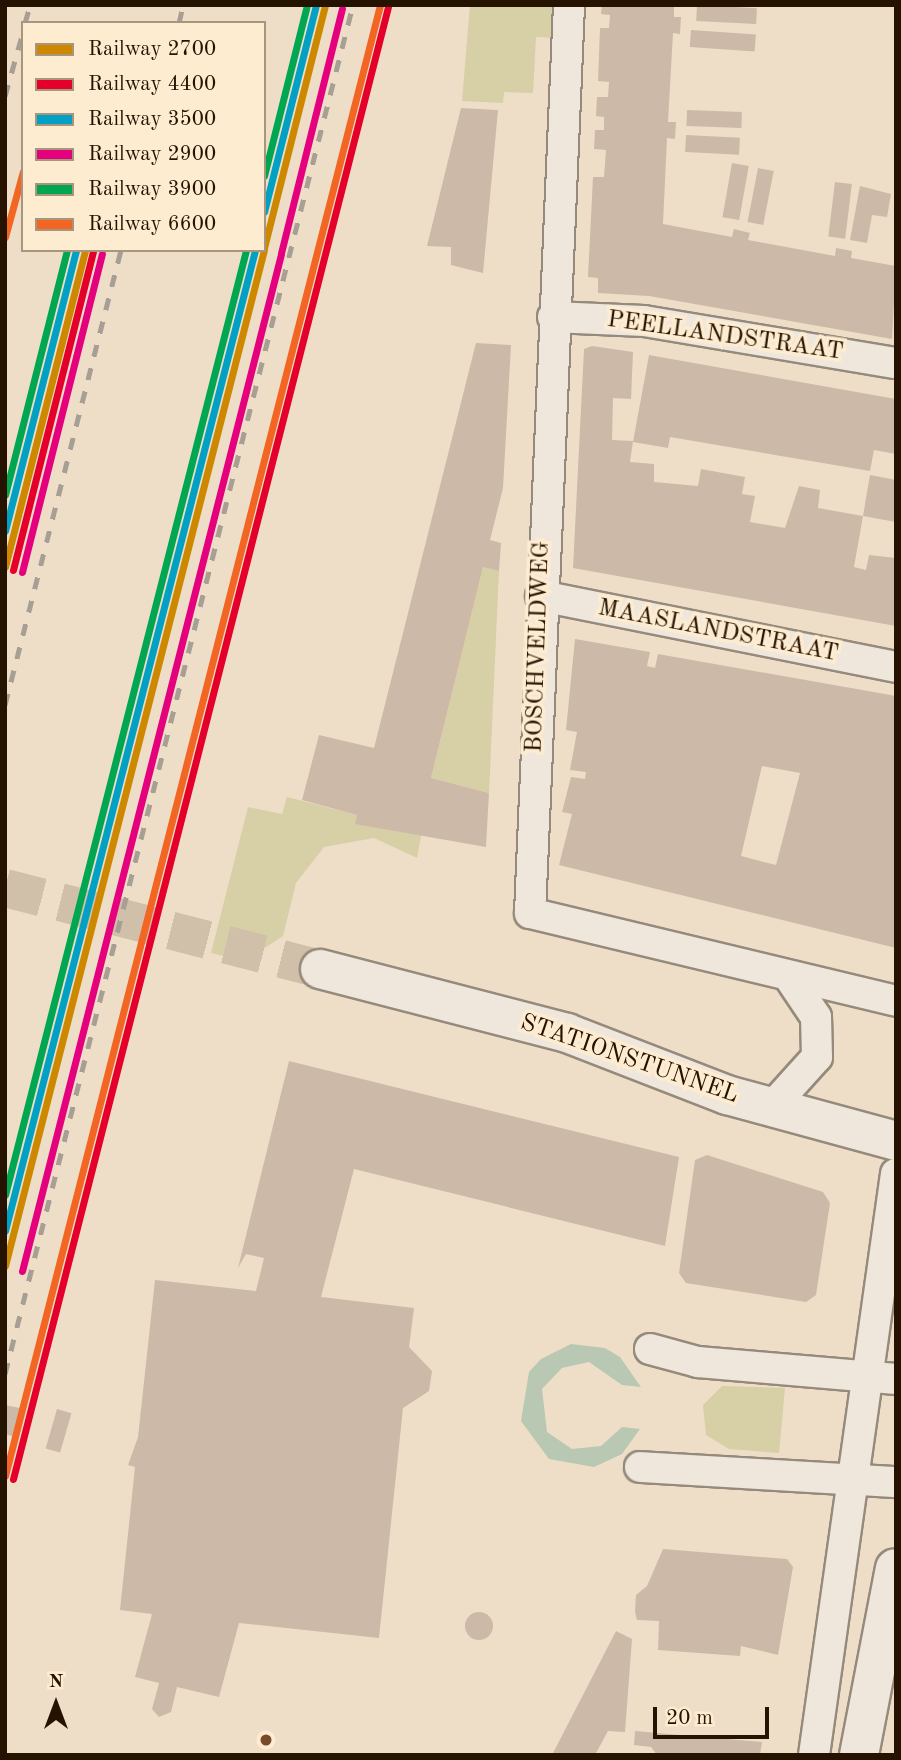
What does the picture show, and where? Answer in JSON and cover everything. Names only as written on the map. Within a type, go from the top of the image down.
[{"type":"street","name":"BOSCHVELDWEG","points":[[569,5],[541,596],[530,913],[789,978],[896,1001]]},
{"type":"street","name":"PEELLANDSTRAAT","points":[[554,317],[644,321],[896,363]]},
{"type":"street","name":"MAASLANDSTRAAT","points":[[541,596],[896,667]]},
{"type":"street","name":"STATIONSTUNNEL","points":[[320,969],[567,1033],[770,1109],[896,1141]]},
{"type":"street","points":[[770,1109],[817,1057],[816,1017],[789,978]]},
{"type":"street","points":[[814,1755],[863,1377],[896,1174]]},
{"type":"street","points":[[650,1349],[698,1362],[896,1379]]},
{"type":"street","points":[[640,1467],[850,1477],[896,1482]]},
{"type":"street","points":[[859,1755],[895,1568]]},
{"type":"shaded area","points":[[470,5],[559,5],[557,38],[536,37],[533,93],[504,92],[503,103],[462,101]]},
{"type":"shaded area","points":[[483,567],[499,571],[489,793],[431,778]]},
{"type":"shaded area","points":[[287,797],[357,815],[355,824],[422,831],[417,858],[374,838],[324,847],[296,883],[283,936],[245,961],[211,953],[248,807],[282,814]]},
{"type":"shaded area","points":[[571,1344],[605,1348],[620,1357],[641,1387],[622,1385],[589,1362],[562,1368],[542,1389],[547,1432],[572,1449],[601,1446],[622,1427],[640,1429],[622,1454],[594,1467],[549,1459],[521,1421],[529,1372],[541,1359]]},
{"type":"shaded area","points":[[722,1386],[785,1388],[779,1453],[729,1449],[706,1435],[703,1405]]},
{"type":"building","points":[[602,5],[674,5],[674,17],[681,17],[680,34],[673,33],[668,122],[676,122],[675,139],[667,138],[663,224],[732,237],[734,229],[750,233],[748,240],[835,256],[836,248],[852,251],[851,258],[896,266],[892,339],[649,296],[598,293],[598,278],[588,277],[593,177],[604,177],[606,150],[594,149],[595,130],[604,130],[604,117],[596,116],[597,97],[608,97],[609,82],[598,81],[600,28],[609,28],[610,15],[601,14]]},
{"type":"building","points":[[697,5],[757,8],[756,24],[696,21]]},
{"type":"building","points":[[691,30],[756,35],[755,51],[690,47]]},
{"type":"building","points":[[461,108],[498,110],[483,273],[451,265],[451,247],[427,246]]},
{"type":"building","points":[[687,110],[742,112],[741,128],[686,126]]},
{"type":"building","points":[[686,135],[740,138],[739,155],[685,152]]},
{"type":"building","points":[[732,163],[749,166],[739,220],[722,217]]},
{"type":"building","points":[[758,168],[774,171],[763,225],[748,222]]},
{"type":"building","points":[[835,182],[852,184],[845,239],[828,237]]},
{"type":"building","points":[[860,186],[891,194],[887,217],[872,215],[867,243],[850,240]]},
{"type":"building","points":[[476,343],[511,345],[503,488],[490,540],[501,543],[499,571],[483,567],[431,778],[489,793],[486,847],[355,824],[357,815],[302,800],[319,735],[374,748]]},
{"type":"building","points":[[592,346],[633,352],[631,399],[613,398],[612,440],[633,441],[630,462],[654,464],[654,482],[698,486],[701,469],[745,477],[742,494],[755,496],[750,522],[785,528],[799,486],[820,490],[818,508],[863,516],[854,567],[866,570],[869,555],[896,558],[896,626],[573,568],[584,349]]},
{"type":"building","points":[[649,355],[896,399],[896,454],[874,450],[870,471],[670,437],[668,448],[633,442]]},
{"type":"building","points":[[870,475],[896,480],[896,522],[863,516]]},
{"type":"building","points":[[575,639],[650,652],[647,666],[655,668],[658,654],[896,696],[896,948],[559,865],[572,814],[562,812],[571,777],[585,779],[586,772],[570,770],[577,732],[566,730]],"holes":[[[762,766],[800,773],[776,865],[741,856]]]},
{"type":"building","points":[[289,1061],[679,1157],[665,1246],[354,1169],[321,1297],[414,1308],[409,1347],[432,1371],[429,1391],[403,1408],[379,1638],[239,1623],[219,1697],[177,1687],[171,1712],[159,1717],[152,1709],[159,1683],[135,1677],[152,1614],[120,1610],[135,1467],[128,1465],[138,1437],[155,1280],[256,1291],[264,1258],[246,1254],[238,1268]]},
{"type":"building","points":[[707,1155],[823,1192],[830,1203],[816,1295],[806,1302],[686,1283],[679,1273],[695,1160]]},
{"type":"building","points":[[5,1405],[25,1409],[18,1438],[5,1434]]},
{"type":"building","points":[[57,1409],[71,1413],[60,1453],[46,1448]]},
{"type":"building","points":[[663,1549],[787,1559],[793,1567],[778,1655],[741,1646],[740,1656],[658,1650],[659,1621],[637,1620],[635,1612],[636,1595],[647,1586]]},
{"type":"building","points":[[479,1612],[489,1616],[493,1626],[489,1636],[479,1640],[469,1636],[465,1626],[469,1616]]},
{"type":"building","points":[[616,1631],[632,1639],[625,1732],[608,1731],[595,1755],[552,1755]]},
{"type":"building","points":[[635,1731],[762,1742],[760,1755],[657,1755],[651,1747],[634,1745]]},
{"type":"tunnel","points":[[5,888],[320,969]]},
{"type":"railway","points":[[26,21],[30,5]]},
{"type":"railway","points":[[179,21],[183,5]]},
{"type":"railway","points":[[5,1374],[353,5]]},
{"type":"railway","points":[[5,96],[21,39]]},
{"type":"railway","points":[[5,705],[120,252]]},
{"type":"rail line","name":"3900","points":[[266,168],[307,5]]},
{"type":"rail line","name":"3500","points":[[266,204],[316,5]]},
{"type":"rail line","name":"2700","points":[[266,240],[325,5]]},
{"type":"rail line","name":"6600","points":[[5,1476],[380,5]]},
{"type":"rail line","name":"4400","points":[[13,1479],[388,7]]},
{"type":"rail line","name":"2900","points":[[281,253],[342,9]]},
{"type":"rail line","name":"6600","points":[[5,237],[21,178]]},
{"type":"rail line","name":"3900","points":[[5,495],[66,252]]},
{"type":"rail line","name":"3500","points":[[5,531],[75,252]]},
{"type":"rail line","name":"2700","points":[[5,567],[84,252]]},
{"type":"rail line","name":"4400","points":[[13,570],[93,252]]},
{"type":"rail line","name":"3900","points":[[5,1195],[245,252]]},
{"type":"rail line","name":"3500","points":[[5,1231],[254,252]]},
{"type":"rail line","name":"2700","points":[[5,1266],[263,252]]},
{"type":"rail line","name":"2900","points":[[22,572],[102,254]]},
{"type":"rail line","name":"2900","points":[[22,1271],[281,254]]}]
